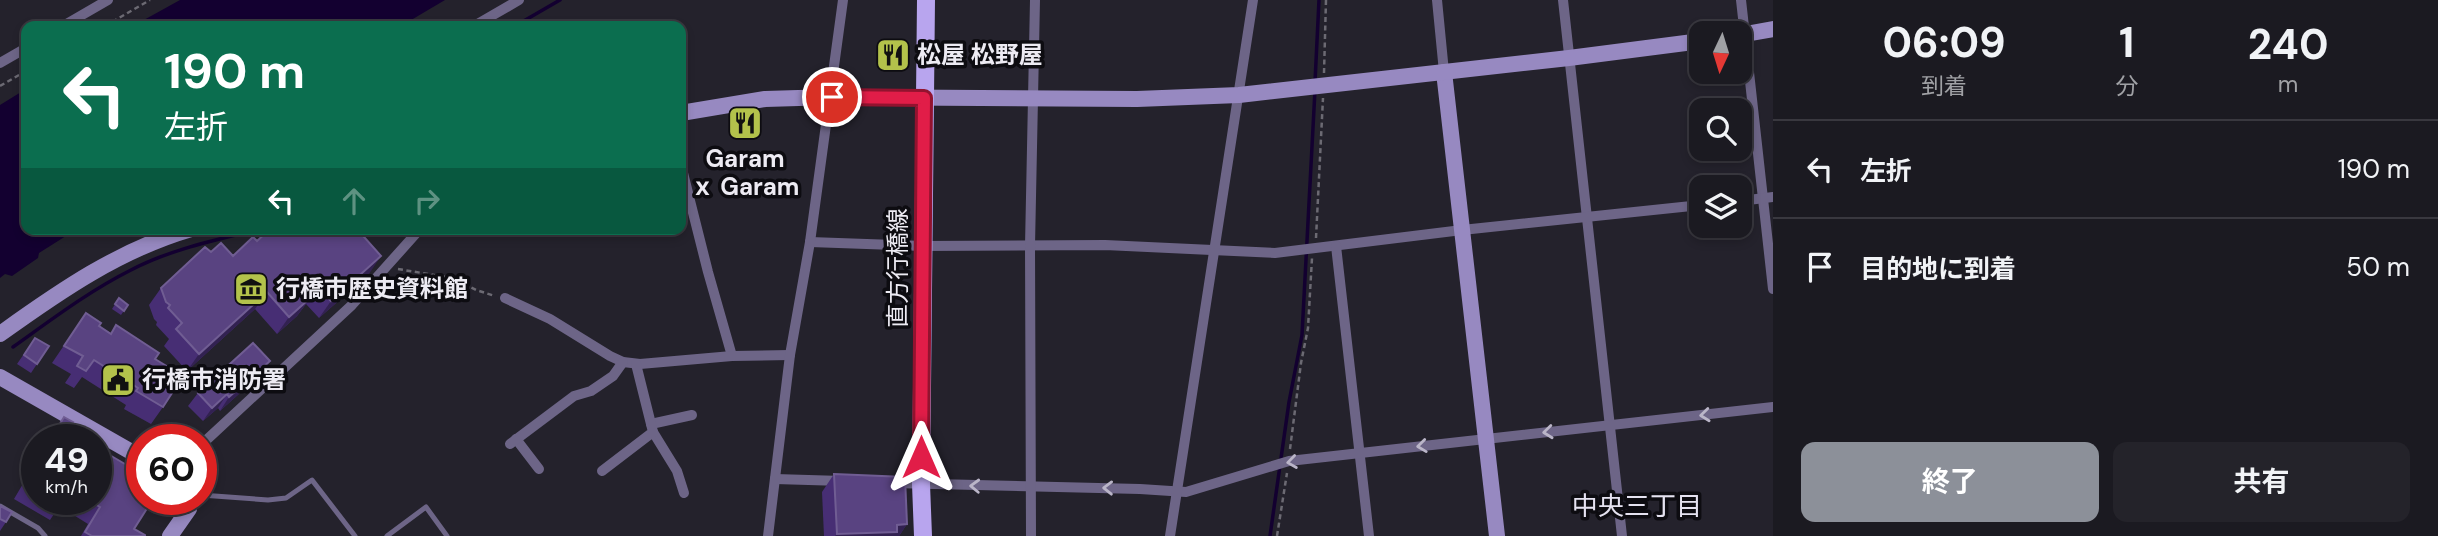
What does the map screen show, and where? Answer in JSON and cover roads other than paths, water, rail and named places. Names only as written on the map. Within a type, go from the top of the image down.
[{"type":"main road","name":"直方行橋線","points":[[923,536],[921,484],[926,0]]},
{"type":"street","points":[[72,21],[108,0]]},
{"type":"street","points":[[483,21],[519,0]]},
{"type":"street","points":[[768,536],[790,355],[832,97],[843,0]]},
{"type":"street","points":[[1031,536],[1030,246],[1035,0]]},
{"type":"street","points":[[1170,536],[1253,0]]},
{"type":"street","points":[[1437,0],[1497,536]]},
{"type":"street","points":[[1563,0],[1622,536]]},
{"type":"street","points":[[1741,0],[1742,21]]},
{"type":"street","points":[[1752,33],[1773,29]]},
{"type":"street","points":[[686,112],[765,99],[1137,99],[1239,95],[1689,43]]},
{"type":"street","points":[[0,63],[21,51]]},
{"type":"street","points":[[1750,84],[1768,198],[1773,289]]},
{"type":"street","points":[[686,185],[732,356]]},
{"type":"street","points":[[810,242],[923,246],[1105,245],[1275,253],[1689,206]]},
{"type":"street","points":[[0,334],[113,259],[164,235]]},
{"type":"street","points":[[217,430],[352,305],[414,235]]},
{"type":"street","points":[[1336,246],[1369,536]]},
{"type":"street","points":[[506,298],[550,319],[624,362],[790,355]]},
{"type":"street","points":[[539,469],[513,441],[574,396],[591,391],[613,376],[624,362]]},
{"type":"street","points":[[636,363],[652,428],[677,471],[684,493]]},
{"type":"street","points":[[0,377],[126,449]]},
{"type":"street","points":[[881,482],[1140,489],[1176,493],[1289,461],[1773,407]]},
{"type":"street","points":[[603,471],[652,428],[692,415]]},
{"type":"street","points":[[775,479],[855,482]]},
{"type":"street","points":[[170,536],[185,515]]},
{"type":"lane","points":[[217,496],[268,500],[286,498],[312,480],[355,536]]},
{"type":"lane","points":[[0,506],[38,528],[46,536]]},
{"type":"lane","points":[[387,536],[426,508],[447,536]]},
{"type":"waterway","points":[[524,21],[560,0]]},
{"type":"waterway","points":[[1315,82],[1319,0]]},
{"type":"waterway","points":[[1270,536],[1289,402],[1302,335],[1315,90]]},
{"type":"waterway","points":[[13,347],[115,278],[162,256],[237,235]]},
{"type":"place","name":"松屋 松野屋","points":[[893,55]]},
{"type":"place","name":"Garam ｘ Garam","points":[[745,123]]},
{"type":"place","name":"行橋市歴史資料館","points":[[251,289]]},
{"type":"place","name":"行橋市消防署","points":[[118,380]]},
{"type":"district","name":"中央三丁目","points":[[1637,506]]}]
